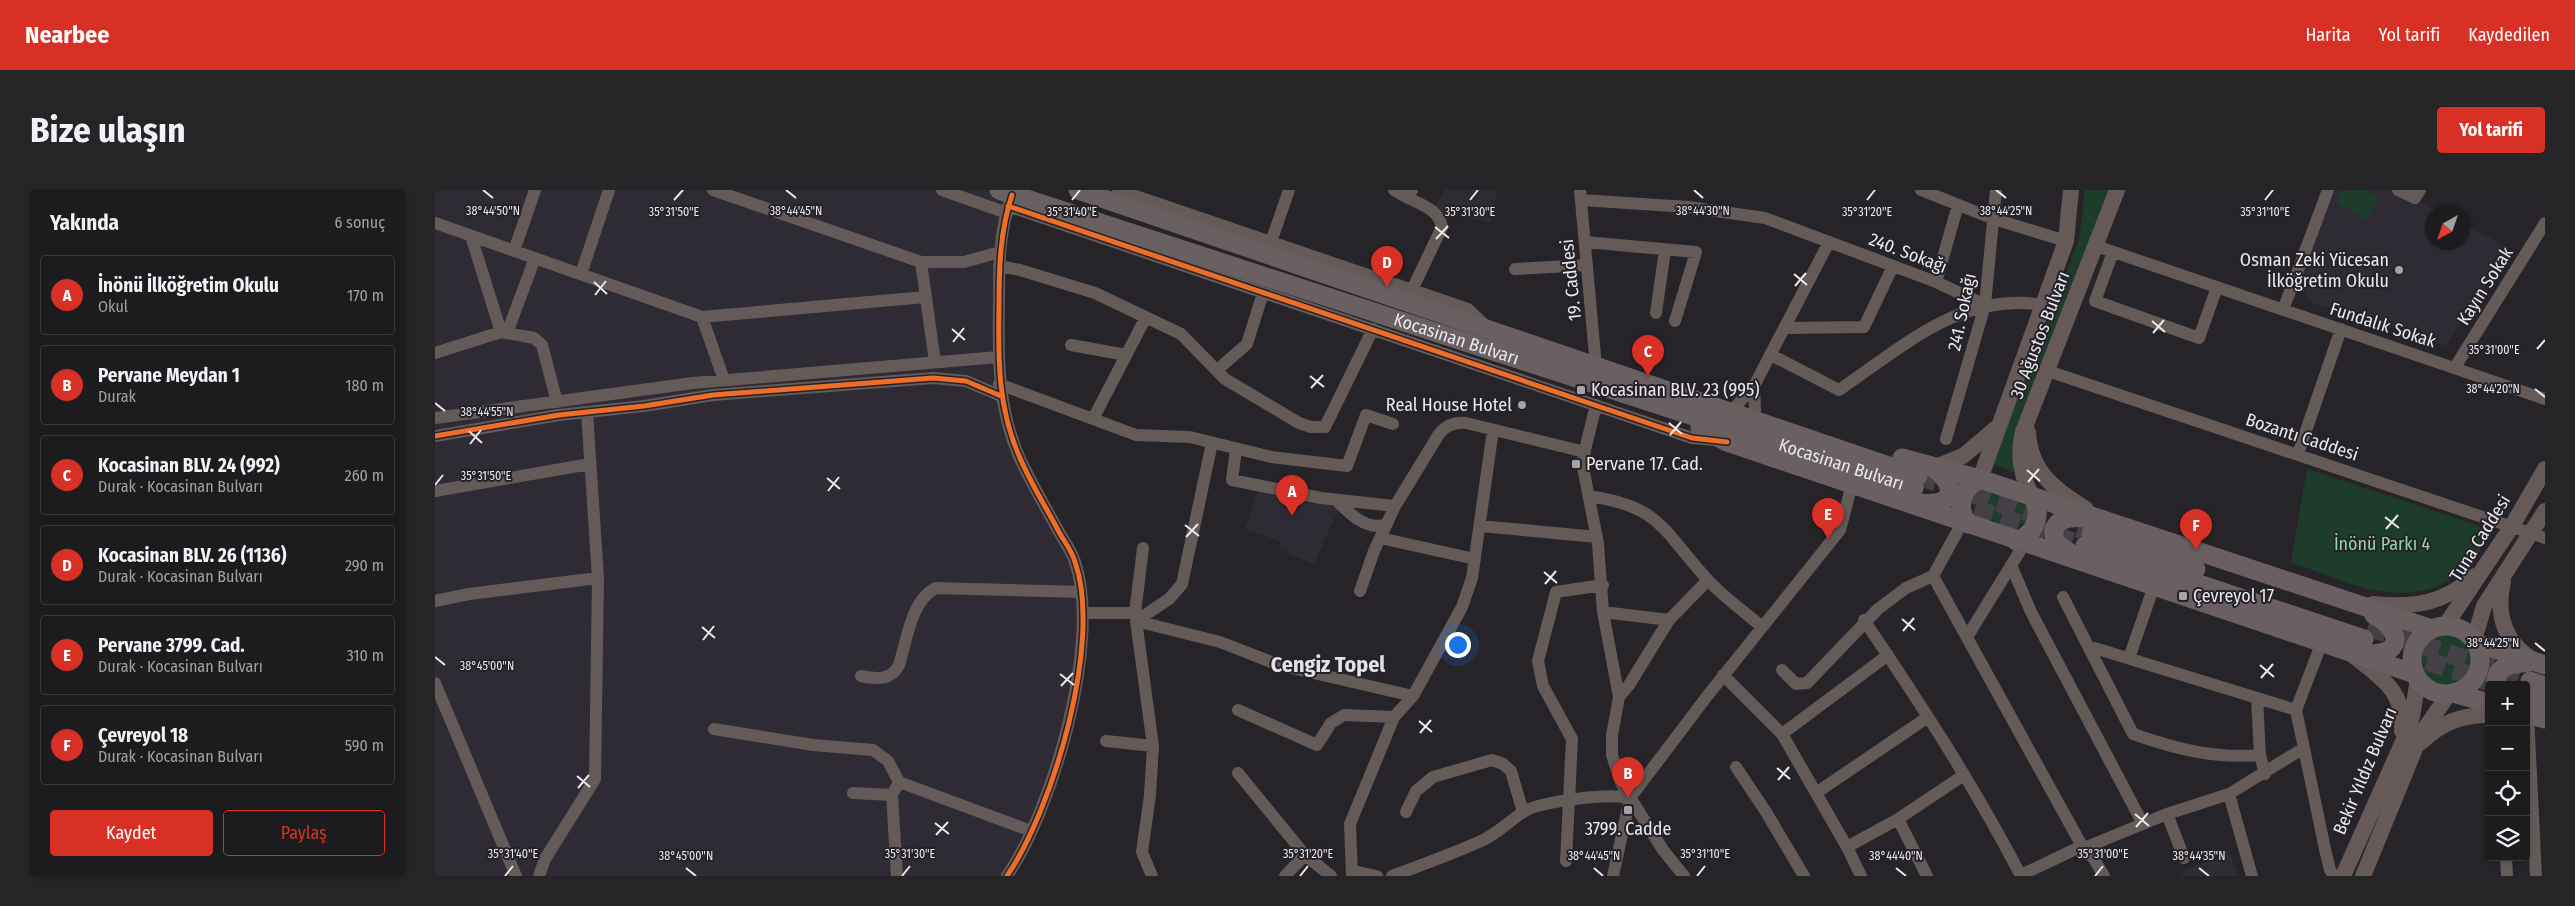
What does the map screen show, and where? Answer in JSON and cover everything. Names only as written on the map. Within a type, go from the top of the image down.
[{"type":"highway","name":"Kocasinan Bulvarı","points":[[1078,190],[1596,367],[1646,392]]},
{"type":"highway","name":"Kocasinan Bulvarı","points":[[1010,197],[1646,392],[1917,484]]},
{"type":"highway","points":[[1646,392],[1705,395],[1746,408],[1917,484],[1965,524],[2349,651],[2417,677],[2434,692],[2451,693],[2485,702]]},
{"type":"highway","points":[[1646,392],[1727,442],[1852,484],[1917,484],[1980,479],[2033,496],[2093,533],[2439,628],[2464,631],[2474,642],[2480,659],[2478,672],[2471,683],[2451,693]]},
{"type":"highway","points":[[1965,524],[1961,510],[1962,498],[1971,485],[1980,479]]},
{"type":"highway","points":[[2017,540],[2027,536],[2036,523],[2038,512],[2033,496]]},
{"type":"highway","points":[[2088,564],[2058,547],[2054,538],[2054,529],[2059,521],[2066,517],[2093,533],[2366,633]]},
{"type":"highway","points":[[2349,602],[2386,621],[2393,628],[2395,637],[2392,646],[2381,654],[2349,651]]},
{"type":"highway","points":[[2417,677],[2412,661],[2414,648],[2421,636],[2439,628]]},
{"type":"highway","points":[[2474,642],[2541,663]]},
{"type":"highway","points":[[2497,681],[2498,673],[2503,667],[2541,663]]},
{"type":"highway","points":[[2534,687],[2545,701]]},
{"type":"main road","name":"30 Ağustos Bulvarı","points":[[1980,479],[2066,241],[2071,190]]},
{"type":"main road","name":"30 Ağustos Bulvarı","points":[[2033,496],[2022,472],[2020,456],[2023,432],[2117,190]]},
{"type":"main road","points":[[2028,420],[2029,447],[2042,476],[2063,495],[2093,533]]},
{"type":"main road","points":[[1917,484],[1972,450],[1999,424]]},
{"type":"main road","name":"Tuna Caddesi","points":[[2439,628],[2486,566],[2512,526],[2545,468]]},
{"type":"main road","points":[[2474,642],[2484,606],[2505,575],[2538,535],[2545,511]]},
{"type":"main road","points":[[2349,602],[2392,606],[2423,604],[2452,592],[2486,566]]},
{"type":"main road","points":[[2505,575],[2500,599],[2502,623],[2517,647],[2541,663]]},
{"type":"main road","points":[[2349,651],[2388,684],[2397,696],[2407,747],[2452,719],[2485,714]]},
{"type":"main road","name":"Bekir Yıldız Bulvarı","points":[[2363,876],[2407,747],[2417,677]]},
{"type":"main road","name":"Bekir Yıldız Bulvarı","points":[[2343,876],[2407,747],[2451,693]]},
{"type":"street","points":[[514,251],[535,190]]},
{"type":"street","points":[[581,274],[609,190]]},
{"type":"street","points":[[713,190],[921,262],[964,262],[1000,252]]},
{"type":"street","points":[[942,190],[1010,197],[1263,293],[1692,438],[1727,442]]},
{"type":"street","points":[[1271,242],[1289,190]]},
{"type":"street","points":[[1394,190],[1410,194],[1434,211],[1441,220],[1442,227],[1412,290]]},
{"type":"street","points":[[1921,190],[1994,219],[2066,241]]},
{"type":"street","name":"241. Sokağı","points":[[1946,439],[1985,305],[1996,190]]},
{"type":"street","points":[[2283,310],[2328,190]]},
{"type":"street","points":[[2398,190],[2415,198],[2420,190]]},
{"type":"street","points":[[1124,191],[1468,309],[1491,331]]},
{"type":"street","name":"240. Sokağı","points":[[1581,195],[1765,218],[1936,282],[1985,305]]},
{"type":"street","name":"19. Caddesi","points":[[1581,195],[1596,367]]},
{"type":"street","points":[[1007,876],[1031,832],[1055,769],[1073,698],[1082,648],[1083,613],[1075,561],[1020,458],[1009,428],[1000,390],[998,357],[999,266],[1010,197]]},
{"type":"street","points":[[1936,282],[1958,205]]},
{"type":"street","name":"Kayın Sokak","points":[[2455,367],[2545,223]]},
{"type":"street","points":[[435,224],[702,317],[925,297]]},
{"type":"street","points":[[471,236],[504,333]]},
{"type":"street","points":[[1585,242],[1696,252],[1675,321]]},
{"type":"street","points":[[1746,408],[1754,386],[1786,328],[1829,242]]},
{"type":"street","name":"Fundalık Sokak","points":[[2096,246],[2545,399]]},
{"type":"street","points":[[1656,313],[1665,250]]},
{"type":"street","points":[[2113,252],[2095,302],[2199,338],[2217,288]]},
{"type":"street","points":[[504,333],[535,258]]},
{"type":"street","points":[[921,262],[935,362]]},
{"type":"street","points":[[1515,269],[1587,265]]},
{"type":"street","points":[[999,266],[1020,270],[1095,293],[1181,334],[1225,379],[1299,423],[1311,427],[1325,427],[1373,329]]},
{"type":"street","points":[[1786,328],[1863,327],[1893,266]]},
{"type":"street","points":[[1217,370],[1247,344],[1263,293]]},
{"type":"street","points":[[1771,355],[1839,390],[1947,318],[1985,305],[2020,302],[2043,304]]},
{"type":"street","points":[[702,317],[724,380]]},
{"type":"street","points":[[1093,419],[1146,317]]},
{"type":"street","points":[[2298,454],[2341,329]]},
{"type":"street","points":[[435,352],[504,333],[535,338],[541,343],[557,402]]},
{"type":"street","points":[[1071,345],[1126,355]]},
{"type":"street","points":[[435,418],[724,380],[998,357]]},
{"type":"street","name":"Bozantı Caddesi","points":[[2048,371],[2538,535]]},
{"type":"street","points":[[435,436],[587,412],[644,406],[713,395],[933,378],[966,381],[1000,390],[1093,419],[1136,435],[1190,437],[1271,457],[1347,466],[1365,415],[1393,424]]},
{"type":"street","points":[[1596,405],[1582,462],[1597,537],[1603,585],[1603,612],[1619,697],[1612,735],[1612,756],[1621,783],[1663,850],[1684,876]]},
{"type":"street","points":[[539,876],[545,859],[595,779],[598,578],[587,412]]},
{"type":"street","points":[[1360,591],[1395,506],[1439,434],[1447,426],[1461,422],[1585,452]]},
{"type":"street","points":[[1377,876],[1352,873],[1350,824],[1394,717],[1413,696],[1462,607],[1473,578],[1493,430]]},
{"type":"street","points":[[1136,617],[1163,604],[1182,584],[1212,443]]},
{"type":"street","points":[[1236,449],[1232,480],[1337,500],[1395,506]]},
{"type":"street","points":[[435,491],[590,464]]},
{"type":"street","points":[[1613,876],[1631,798],[1723,675],[1840,530],[1852,484]]},
{"type":"street","points":[[1589,496],[1626,504],[1653,517],[1708,580],[1762,627]]},
{"type":"street","points":[[1337,500],[1367,524],[1379,526],[1387,524]]},
{"type":"street","points":[[1782,670],[1796,684],[1807,683],[1864,620],[1897,594],[1933,576],[1965,524]]},
{"type":"street","points":[[1480,526],[1597,537]]},
{"type":"street","points":[[1381,538],[1475,559]]},
{"type":"street","points":[[1967,637],[2020,551],[2017,540]]},
{"type":"street","points":[[1143,548],[1136,617],[1153,746],[1151,795],[1142,852],[1152,876]]},
{"type":"street","points":[[2011,565],[2031,612],[2143,824]]},
{"type":"street","points":[[1933,576],[2083,847],[2094,858],[2104,876]]},
{"type":"street","points":[[435,601],[469,594],[598,578]]},
{"type":"street","points":[[1619,697],[1629,685],[1669,620],[1708,580]]},
{"type":"street","points":[[1566,861],[1572,739],[1543,686],[1538,661],[1556,592],[1603,585]]},
{"type":"street","points":[[2129,658],[2154,586]]},
{"type":"street","points":[[861,676],[882,678],[894,672],[899,665],[919,602],[927,593],[936,588],[1081,592]]},
{"type":"street","points":[[2063,597],[2133,734],[2191,752],[2220,756],[2260,755]]},
{"type":"street","points":[[1603,612],[1669,620]]},
{"type":"street","points":[[1083,613],[1136,617],[1220,642],[1279,665],[1413,696]]},
{"type":"street","points":[[1864,620],[1928,717],[1994,824],[2021,876],[2083,847],[2167,814],[2229,794],[2265,774],[2304,748]]},
{"type":"street","points":[[2322,642],[2296,710],[2325,849],[2330,870],[2334,876]]},
{"type":"street","points":[[2088,646],[2296,710]]},
{"type":"street","points":[[1782,734],[1888,655]]},
{"type":"street","points":[[1723,675],[1782,734],[1847,847],[1861,876]]},
{"type":"street","points":[[435,683],[439,703],[516,876]]},
{"type":"street","points":[[2257,698],[2260,755],[2265,774]]},
{"type":"street","points":[[1238,710],[1317,745],[1331,723],[1344,716],[1394,717]]},
{"type":"street","points":[[2530,715],[2536,876]]},
{"type":"street","points":[[1816,793],[1928,717]]},
{"type":"street","points":[[713,729],[813,745],[873,750],[888,761],[899,782],[1031,832]]},
{"type":"street","points":[[1106,740],[1153,746]]},
{"type":"street","points":[[1405,812],[1416,792],[1433,777],[1492,760],[1503,764],[1511,771],[1523,812]]},
{"type":"street","points":[[1736,767],[1804,876]]},
{"type":"street","points":[[1238,773],[1305,855],[1331,876]]},
{"type":"street","points":[[1847,847],[1898,819],[1963,775]]},
{"type":"street","points":[[897,876],[892,795],[899,782]]},
{"type":"street","points":[[853,793],[892,795]]},
{"type":"street","points":[[2229,794],[2252,876]]},
{"type":"street","points":[[1392,876],[1483,840],[1504,828],[1523,812],[1569,800],[1618,795],[1631,798]]},
{"type":"street","points":[[2167,814],[2183,858]]},
{"type":"street","points":[[1898,819],[1927,876]]},
{"type":"street","points":[[1285,876],[1305,855]]},
{"type":"street","points":[[2506,861],[2507,876]]},
{"type":"shaded area","points":[[435,190],[1012,190],[1001,236],[1007,422],[1076,561],[1082,617],[1061,747],[1007,876],[435,876]]},
{"type":"shaded area","points":[[1444,190],[1498,190],[1490,223],[1434,209]]},
{"type":"shaded area","name":"Osman Zeki Yücesan İlköğretim Okulu","points":[[2327,190],[2397,190],[2427,205],[2425,205],[2425,250],[2470,250],[2470,228],[2501,244],[2504,256],[2446,346],[2310,302],[2300,284]]},
{"type":"shaded area","points":[[1260,486],[1341,504],[1314,564],[1278,549],[1281,542],[1245,529]]},
{"type":"shaded area","points":[[2229,852],[2239,876],[2183,876],[2182,871]]},
{"type":"green space","points":[[2085,190],[2110,190],[2020,419],[2020,475],[1992,464],[2079,240]]},
{"type":"green space","points":[[2343,190],[2365,190],[2379,197],[2367,220],[2336,203]]},
{"type":"green space","name":"İnönü Parkı 4","points":[[2307,469],[2479,526],[2485,532],[2483,546],[2467,565],[2447,581],[2425,590],[2404,593],[2381,591],[2359,586],[2291,562]]},
{"type":"green space","points":[[1986,488],[2032,502],[2026,522],[2018,525],[2008,525],[1988,518],[1977,505],[1979,497]]},
{"type":"green space","points":[[2441,634],[2451,634],[2465,641],[2472,655],[2472,665],[2465,679],[2451,686],[2441,686],[2431,682],[2424,675],[2420,665],[2420,655],[2424,645],[2431,638]]},
{"type":"tunnel","points":[[1918,476],[2091,533]]},
{"type":"tunnel","points":[[1948,500],[2085,546]]},
{"type":"tunnel","points":[[2368,627],[2530,681]]},
{"type":"tunnel","points":[[2427,661],[2487,681]]},
{"type":"cycle path","points":[[1007,876],[1024,847],[1041,810],[1056,768],[1069,724],[1078,678],[1083,635],[1082,595],[1074,558],[1024,468],[1013,440],[1003,403],[999,365],[999,278],[1005,222],[1012,195]]},
{"type":"cycle path","points":[[1008,206],[1692,438],[1727,442]]},
{"type":"cycle path","points":[[435,436],[559,415],[644,406],[713,395],[933,378],[966,381],[1001,396]]},
{"type":"place","name":"Osman Zeki Yücesan İlköğretim Okulu","points":[[2399,270]]},
{"type":"place","name":"Kocasinan BLV. 26 (1136)","points":[[1387,287]]},
{"type":"place","name":"Kocasinan BLV. 24 (992)","points":[[1648,376]]},
{"type":"place","name":"Kocasinan BLV. 23 (995)","points":[[1581,390]]},
{"type":"place","name":"Real House Hotel","points":[[1522,405]]},
{"type":"place","name":"Pervane 17. Cad.","points":[[1576,464]]},
{"type":"place","name":"İnönü İlköğretim Okulu","points":[[1292,516]]},
{"type":"place","name":"Pervane 3799. Cad.","points":[[1828,539]]},
{"type":"place","name":"Çevreyol 18","points":[[2196,550]]},
{"type":"place","name":"Çevreyol 17","points":[[2183,596]]},
{"type":"place","name":"Pervane Meydan 1","points":[[1628,798]]},
{"type":"place","name":"3799. Cadde","points":[[1628,810]]},
{"type":"district","name":"Cengiz Topel","points":[[1328,664]]}]
